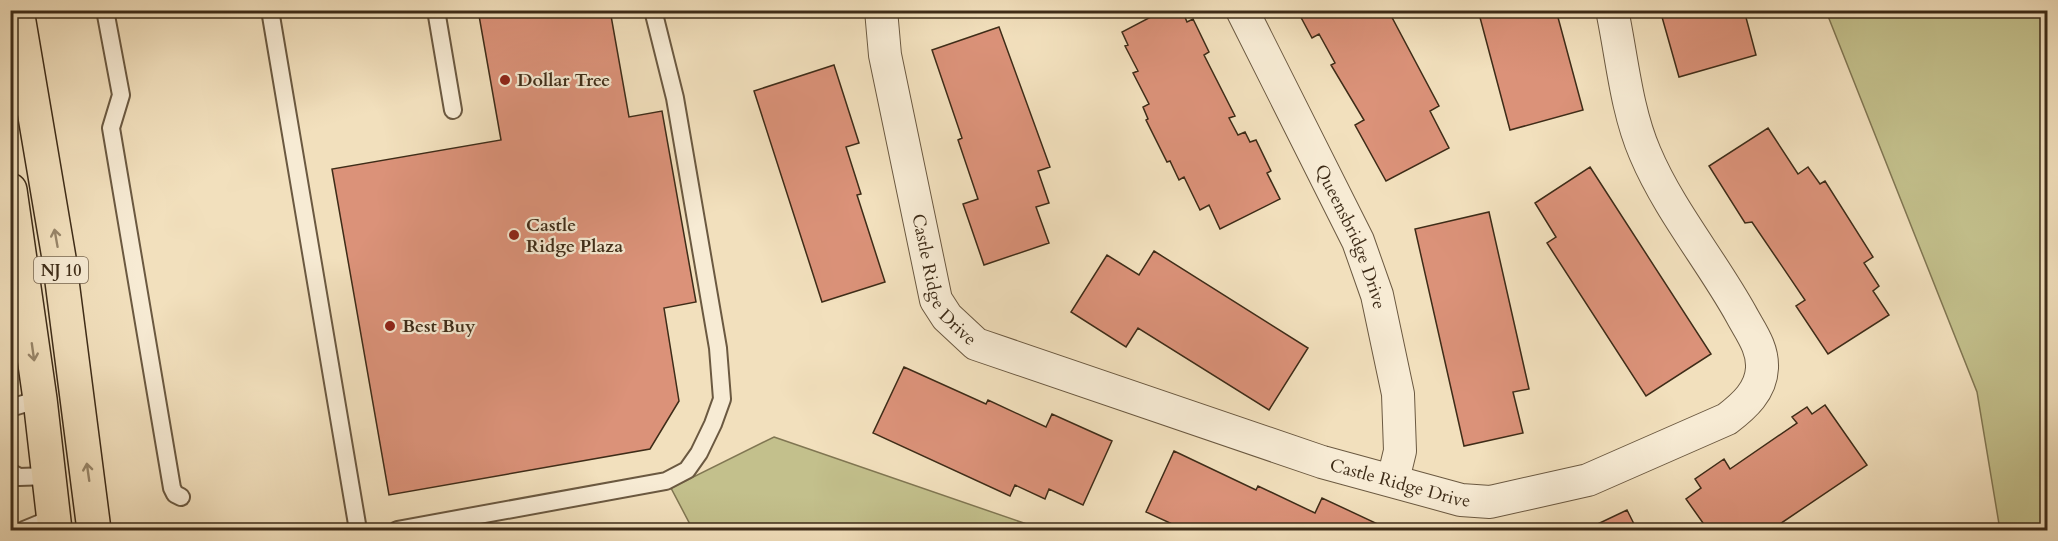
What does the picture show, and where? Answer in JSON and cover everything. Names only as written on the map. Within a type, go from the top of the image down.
[{"type":"main road","name":"NJ 10","points":[[17,10],[59,258],[100,527]]},
{"type":"main road","name":"NJ 10","points":[[12,209],[25,403],[49,476],[54,524]]},
{"type":"street","name":"Castle Ridge Drive","points":[[881,10],[885,56],[936,300],[946,317],[976,344],[1322,462],[1461,500],[1490,502],[1588,480],[1727,419],[1746,404],[1756,388],[1762,369],[1760,349],[1724,284],[1667,194],[1645,153],[1634,115],[1612,10]]},
{"type":"street","name":"Queensbridge Drive","points":[[1242,10],[1358,241],[1377,295],[1398,394],[1400,451],[1393,480]]},
{"type":"lane","points":[[105,10],[121,95],[111,128],[172,488],[175,494],[181,497]]},
{"type":"lane","points":[[270,10],[358,531]]},
{"type":"lane","points":[[436,10],[453,110]]},
{"type":"lane","points":[[397,531],[666,481],[687,470],[713,424],[722,399],[718,348],[675,98],[653,10]]},
{"type":"lane","points":[[10,472],[19,477],[49,476]]},
{"type":"lane","points":[[24,531],[54,524]]},
{"type":"shaded area","points":[[1826,11],[2047,11],[2047,530],[2000,530],[1977,392]]},
{"type":"shaded area","points":[[774,437],[1044,530],[693,530],[671,488]]},
{"type":"building","name":"Castle Ridge Plaza","points":[[478,10],[610,10],[629,117],[662,111],[696,302],[664,308],[679,401],[650,449],[389,495],[332,169],[501,140]]},
{"type":"building","points":[[1164,10],[1182,10],[1187,22],[1193,19],[1209,52],[1204,55],[1235,116],[1229,118],[1238,135],[1245,132],[1250,142],[1256,140],[1271,171],[1267,173],[1280,199],[1220,229],[1209,205],[1200,210],[1184,177],[1179,180],[1170,161],[1167,162],[1146,120],[1148,119],[1143,107],[1149,104],[1133,73],[1138,71],[1125,46],[1128,45],[1122,32]]},
{"type":"building","points":[[1297,10],[1388,10],[1439,106],[1430,111],[1449,148],[1386,181],[1355,125],[1364,120],[1331,65],[1335,63],[1319,34],[1312,38]]},
{"type":"building","points":[[1478,10],[1556,10],[1583,110],[1510,130]]},
{"type":"building","points":[[1660,10],[1744,10],[1756,55],[1679,77]]},
{"type":"building","points":[[999,27],[1050,167],[1038,171],[1049,203],[1036,207],[1049,243],[984,265],[963,204],[978,199],[958,140],[962,138],[932,50]]},
{"type":"building","points":[[834,65],[859,143],[846,147],[861,194],[857,195],[885,282],[822,302],[754,91]]},
{"type":"building","points":[[1768,128],[1798,174],[1808,167],[1820,184],[1825,181],[1873,257],[1864,263],[1879,286],[1873,291],[1889,315],[1828,354],[1796,306],[1805,300],[1752,222],[1745,223],[1709,166]]},
{"type":"building","points":[[1590,167],[1711,354],[1646,396],[1547,243],[1556,237],[1535,203]]},
{"type":"building","points":[[1489,212],[1529,389],[1513,392],[1523,433],[1464,446],[1415,229]]},
{"type":"building","points":[[1154,251],[1308,348],[1269,410],[1138,328],[1126,347],[1071,312],[1107,255],[1139,275]]},
{"type":"building","points":[[904,367],[986,404],[988,400],[1046,427],[1052,414],[1112,441],[1083,505],[1049,489],[1045,499],[1015,485],[1010,496],[873,433]]},
{"type":"building","points":[[1825,405],[1867,465],[1771,530],[1708,530],[1686,499],[1701,488],[1695,479],[1724,459],[1730,469],[1797,423],[1792,417],[1807,407],[1812,414]]},
{"type":"building","points":[[1174,451],[1256,490],[1258,486],[1315,513],[1322,498],[1382,526],[1380,530],[1185,530],[1146,512]]},
{"type":"building","points":[[1627,510],[1637,530],[1585,530]]},
{"type":"building","points":[[1581,524],[1585,530],[1568,530]]},
{"type":"place","name":"Dollar Tree","points":[[505,80]]},
{"type":"place","name":"Castle Ridge Plaza","points":[[514,235]]},
{"type":"place","name":"Best Buy","points":[[390,326]]}]
